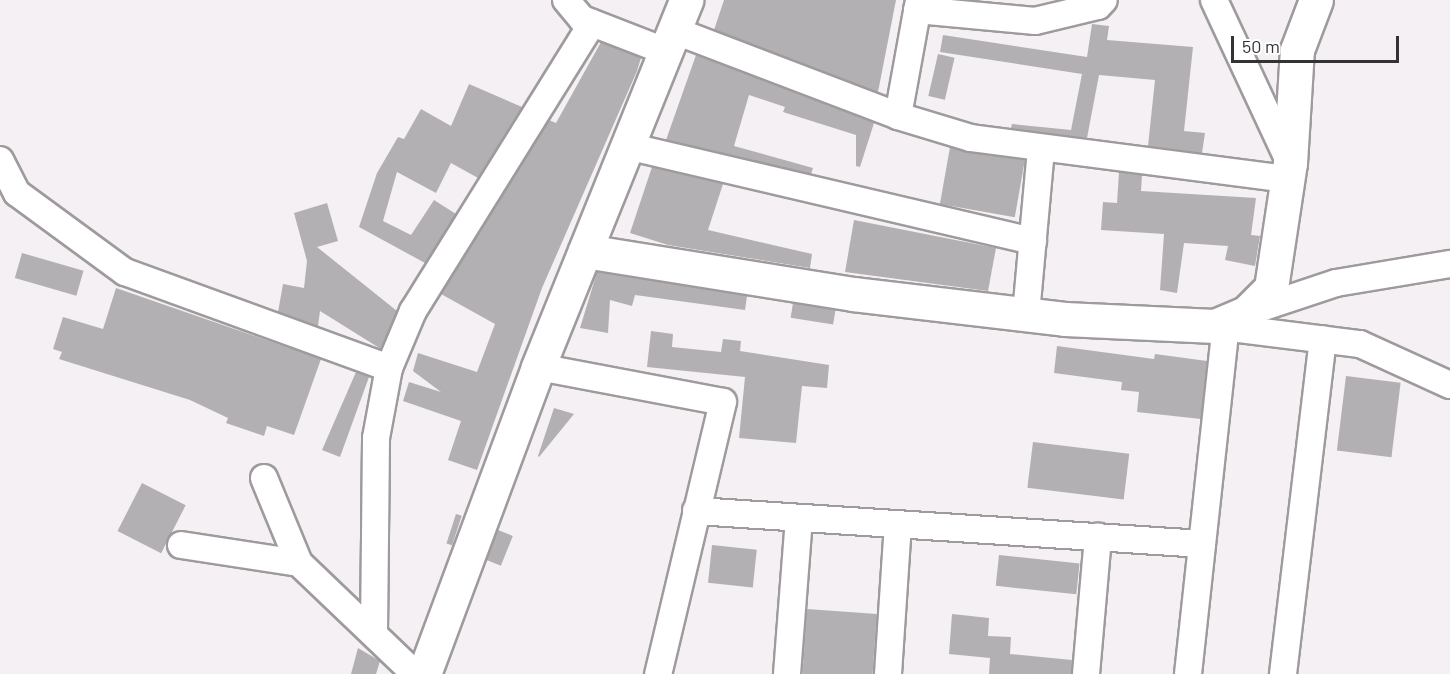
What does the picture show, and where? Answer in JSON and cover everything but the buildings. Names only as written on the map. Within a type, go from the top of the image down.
[{"type":"street","points":[[566,0],[582,19],[592,23],[669,40],[971,138],[1041,149],[1289,171]]},
{"type":"street","points":[[264,478],[299,563],[374,632],[408,667],[423,674],[538,367],[686,0]]},
{"type":"street","points":[[898,116],[918,5],[1035,21],[1098,6],[1104,0]]},
{"type":"street","points":[[1214,0],[1289,171]]},
{"type":"street","points":[[1188,674],[1229,322],[1271,288],[1289,171],[1297,50],[1316,0]]},
{"type":"street","points":[[374,632],[376,438],[389,368],[413,311],[592,23]]},
{"type":"street","points":[[627,146],[1033,241]]},
{"type":"street","points":[[1026,314],[1041,149]]},
{"type":"street","points":[[0,160],[16,193],[124,272],[389,368]]},
{"type":"street","points":[[585,251],[853,294],[1026,314],[1229,322],[1359,344],[1450,385]]},
{"type":"street","points":[[1229,322],[1336,283],[1450,264]]},
{"type":"street","points":[[1283,674],[1323,339]]},
{"type":"street","points":[[538,367],[723,402],[658,674]]},
{"type":"street","points":[[696,511],[1202,544]]},
{"type":"street","points":[[787,674],[799,518]]},
{"type":"street","points":[[888,674],[898,525]]},
{"type":"street","points":[[1086,674],[1098,537]]},
{"type":"street","points":[[181,545],[299,563]]}]
